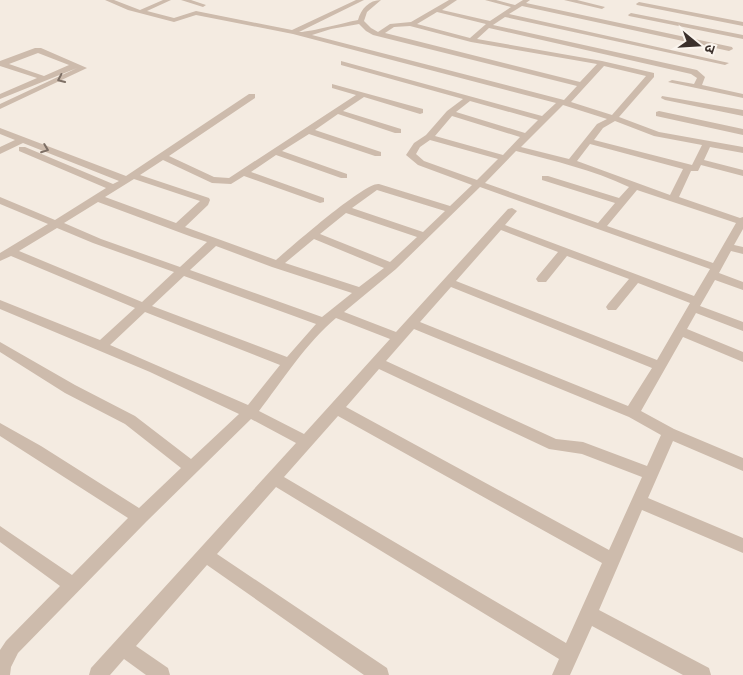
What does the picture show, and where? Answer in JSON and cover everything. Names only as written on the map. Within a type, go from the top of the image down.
[{"type":"street","points":[[108,0],[140,12],[174,20],[196,14],[293,32],[424,65],[475,69],[582,85]]},
{"type":"street","points":[[140,12],[167,0]]},
{"type":"street","points":[[184,0],[203,5]]},
{"type":"street","points":[[293,32],[361,0]]},
{"type":"street","points":[[378,0],[364,11],[361,21],[366,29],[563,102],[657,134],[743,150]]},
{"type":"street","points":[[379,34],[392,25],[412,24],[454,0]]},
{"type":"street","points":[[488,0],[521,4],[729,49]]},
{"type":"street","points":[[567,0],[602,7]]},
{"type":"street","points":[[636,2],[743,24]]},
{"type":"street","points":[[470,40],[490,24],[521,4]]},
{"type":"street","points":[[435,10],[697,74],[701,76],[697,87]]},
{"type":"street","points":[[337,12],[327,23],[348,46]]},
{"type":"street","points":[[504,15],[725,63]]},
{"type":"street","points":[[630,15],[743,37]]},
{"type":"street","points":[[660,65],[677,38],[695,15]]},
{"type":"street","points":[[305,35],[330,27],[361,21]]},
{"type":"street","points":[[412,24],[416,27],[470,40],[602,62],[652,75],[614,118],[600,126],[571,162]]},
{"type":"street","points":[[0,107],[83,68],[38,50],[1,64]]},
{"type":"street","points":[[1,675],[2,664],[12,647],[140,517],[251,412],[324,322],[337,314],[392,267],[526,136],[582,85],[602,62]]},
{"type":"street","points":[[344,63],[544,119]]},
{"type":"street","points":[[1,64],[43,78]]},
{"type":"street","points":[[0,97],[75,65]]},
{"type":"street","points":[[403,78],[424,65]]},
{"type":"street","points":[[672,82],[743,96]]},
{"type":"street","points":[[335,86],[420,111]]},
{"type":"street","points":[[162,156],[212,180],[227,182],[244,173],[364,94]]},
{"type":"street","points":[[0,258],[130,178],[252,96]]},
{"type":"street","points":[[468,98],[450,113],[429,137],[417,145],[411,155],[421,163],[480,182],[600,227],[713,271],[743,286]]},
{"type":"street","points":[[666,98],[743,113]]},
{"type":"street","points":[[336,111],[398,131]]},
{"type":"street","points":[[450,113],[526,136]]},
{"type":"street","points":[[660,114],[743,132]]},
{"type":"street","points":[[307,130],[378,154]]},
{"type":"street","points":[[0,131],[130,178],[205,200],[178,227]]},
{"type":"street","points":[[429,137],[509,153],[571,162],[614,176],[635,186],[742,221],[660,366],[635,405],[634,413]]},
{"type":"street","points":[[0,139],[114,188]]},
{"type":"street","points":[[0,151],[22,140]]},
{"type":"street","points":[[589,141],[695,170],[707,144]]},
{"type":"street","points":[[275,152],[344,176]]},
{"type":"street","points":[[699,162],[743,173]]},
{"type":"street","points":[[673,199],[688,168]]},
{"type":"street","points":[[244,173],[320,200]]},
{"type":"street","points":[[545,178],[621,202]]},
{"type":"street","points":[[276,264],[344,209],[376,186],[452,210]]},
{"type":"street","points":[[600,227],[635,186]]},
{"type":"street","points":[[98,198],[276,264],[361,292]]},
{"type":"street","points":[[0,200],[56,225],[324,322]]},
{"type":"street","points":[[344,209],[424,236]]},
{"type":"street","points":[[98,675],[512,211]]},
{"type":"street","points":[[499,226],[636,278],[743,327]]},
{"type":"street","points":[[312,235],[392,267]]},
{"type":"street","points":[[101,346],[183,272],[215,240]]},
{"type":"street","points":[[727,246],[743,251]]},
{"type":"street","points":[[542,279],[565,251]]},
{"type":"street","points":[[11,252],[143,308],[289,363]]},
{"type":"street","points":[[612,308],[636,278]]},
{"type":"street","points":[[449,282],[660,366]]},
{"type":"street","points":[[0,304],[251,412],[306,442]]},
{"type":"street","points":[[337,314],[399,338]]},
{"type":"street","points":[[412,324],[622,410],[634,413],[669,433],[743,465]]},
{"type":"street","points":[[680,331],[743,357]]},
{"type":"street","points":[[0,346],[70,389],[130,420],[191,468]]},
{"type":"street","points":[[378,362],[554,446],[583,448],[650,474]]},
{"type":"street","points":[[336,408],[612,560]]},
{"type":"street","points":[[0,429],[39,451],[98,492],[140,517]]},
{"type":"street","points":[[561,675],[669,433]]},
{"type":"street","points":[[274,478],[570,655]]},
{"type":"street","points":[[638,501],[743,546]]},
{"type":"street","points":[[0,534],[72,585]]},
{"type":"street","points":[[205,555],[380,675]]},
{"type":"street","points":[[588,614],[702,675]]},
{"type":"street","points":[[123,647],[161,675]]}]
